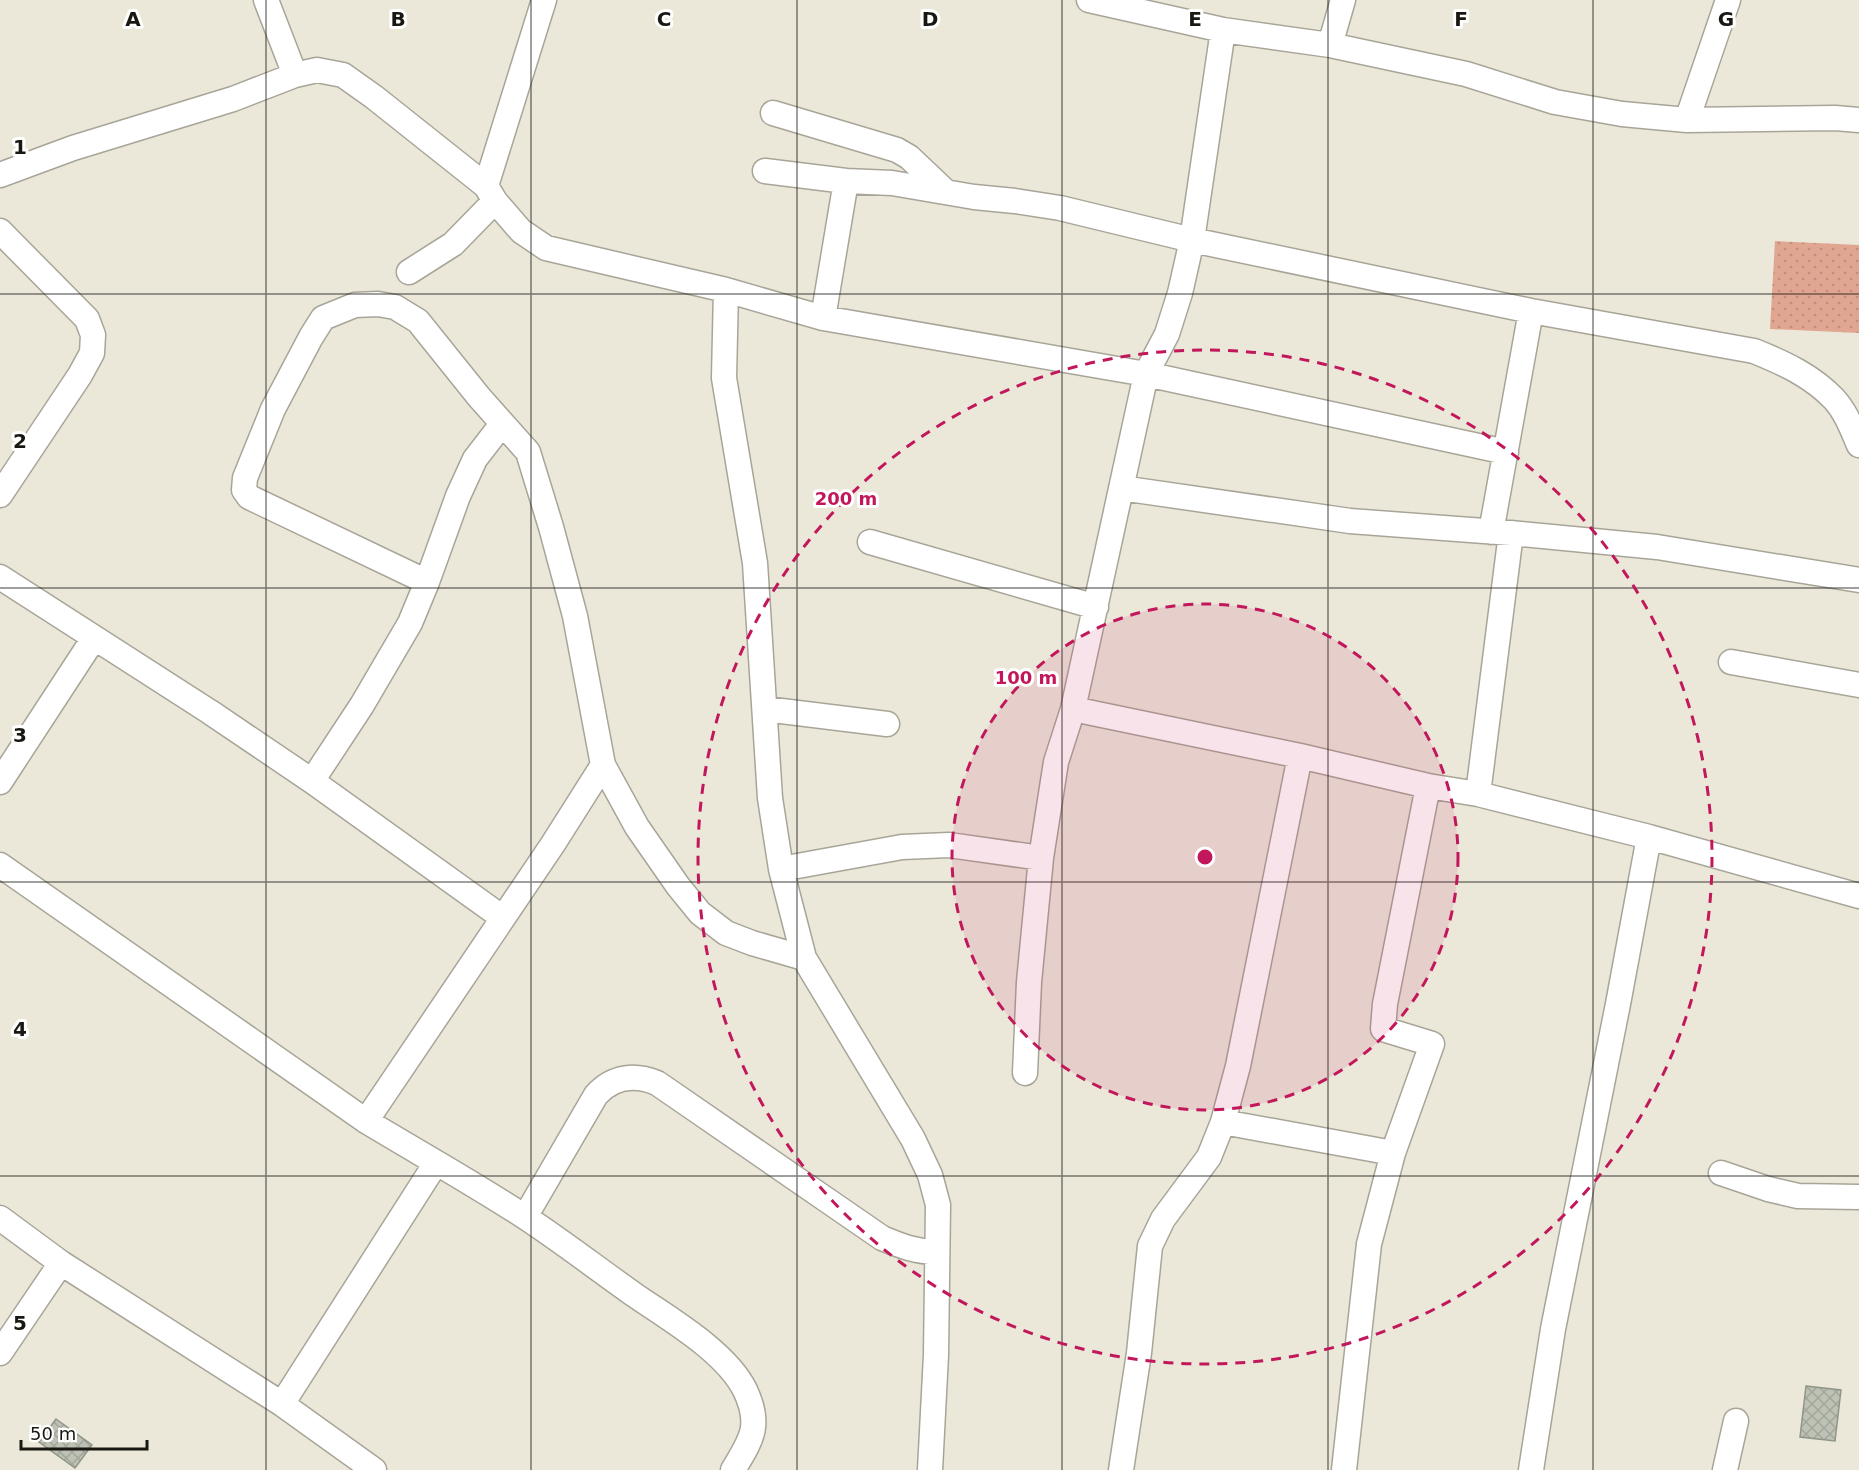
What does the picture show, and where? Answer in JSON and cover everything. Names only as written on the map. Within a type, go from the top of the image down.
[{"type":"street","points":[[266,0],[296,75]]},
{"type":"street","points":[[409,272],[453,244],[490,194],[544,0]]},
{"type":"street","points":[[1330,45],[1343,0]]},
{"type":"street","points":[[1687,120],[1728,0]]},
{"type":"street","points":[[1098,1],[1223,30],[1330,45],[1467,74],[1555,102],[1622,114],[1687,120],[1835,118],[1859,120]]},
{"type":"street","points":[[1024,1073],[1029,982],[1041,858],[1056,762],[1073,709],[1146,374],[1167,334],[1180,293],[1192,240],[1223,30]]},
{"type":"street","points":[[0,175],[73,148],[317,70],[343,75],[374,97],[490,194],[521,231],[546,248],[726,290],[823,318],[1146,374],[1506,452]]},
{"type":"street","points":[[773,113],[897,150],[909,157],[946,192]]},
{"type":"street","points":[[765,171],[846,181],[892,183],[1060,208],[1192,240],[1531,310],[1754,351],[1806,375],[1835,400],[1849,422],[1859,445]]},
{"type":"street","points":[[823,318],[846,181]]},
{"type":"street","points":[[0,231],[87,319],[93,335],[92,353],[80,375],[0,495]]},
{"type":"street","points":[[726,290],[724,378],[755,563],[770,798],[781,869],[804,958],[913,1140],[930,1176],[938,1205],[936,1355],[930,1470]]},
{"type":"street","points":[[427,582],[249,498],[244,490],[244,478],[273,409],[311,337],[323,318],[355,305],[378,303],[395,307],[418,321],[502,424],[528,452],[551,527],[574,616],[603,765],[637,827],[700,913],[726,933],[804,958]]},
{"type":"street","points":[[1478,794],[1506,452],[1531,310]]},
{"type":"street","points":[[312,781],[362,705],[410,623],[458,496],[475,459],[502,424]]},
{"type":"street","points":[[1121,488],[1350,521],[1657,548],[1859,580]]},
{"type":"street","points":[[870,542],[1096,607]]},
{"type":"street","points":[[0,577],[210,712],[312,781],[503,918]]},
{"type":"street","points":[[0,782],[94,638]]},
{"type":"street","points":[[1731,662],[1859,685]]},
{"type":"street","points":[[765,709],[887,724]]},
{"type":"street","points":[[1073,709],[1300,756],[1428,786],[1478,794],[1649,837],[1859,896]]},
{"type":"street","points":[[1121,1470],[1139,1353],[1150,1246],[1163,1219],[1209,1157],[1222,1122],[1238,1066],[1300,756]]},
{"type":"street","points":[[366,1120],[603,765]]},
{"type":"street","points":[[1344,1470],[1369,1244],[1393,1153],[1432,1044],[1383,1029],[1385,1004],[1428,786]]},
{"type":"street","points":[[1528,1470],[1553,1329],[1649,837]]},
{"type":"street","points":[[781,869],[902,847],[949,845],[1041,858]]},
{"type":"street","points":[[0,865],[366,1120],[525,1217],[703,1343],[729,1368],[744,1390],[752,1410],[753,1430],[750,1442],[733,1470]]},
{"type":"street","points":[[525,1217],[596,1095],[610,1083],[632,1077],[645,1078],[657,1083],[882,1238],[905,1248],[937,1252]]},
{"type":"street","points":[[1222,1122],[1393,1153]]},
{"type":"street","points":[[282,1404],[436,1163]]},
{"type":"street","points":[[1721,1173],[1768,1189],[1798,1196],[1859,1197]]},
{"type":"street","points":[[0,1218],[61,1263],[282,1404],[374,1470]]},
{"type":"street","points":[[0,1353],[61,1263]]},
{"type":"street","points":[[1725,1470],[1736,1421]]},
{"type":"shaded area","points":[[1775,241],[1859,245],[1859,333],[1770,329]]},
{"type":"building","points":[[1806,1386],[1841,1390],[1835,1441],[1800,1437]]},
{"type":"building","points":[[56,1419],[92,1445],[75,1468],[39,1442]]}]
